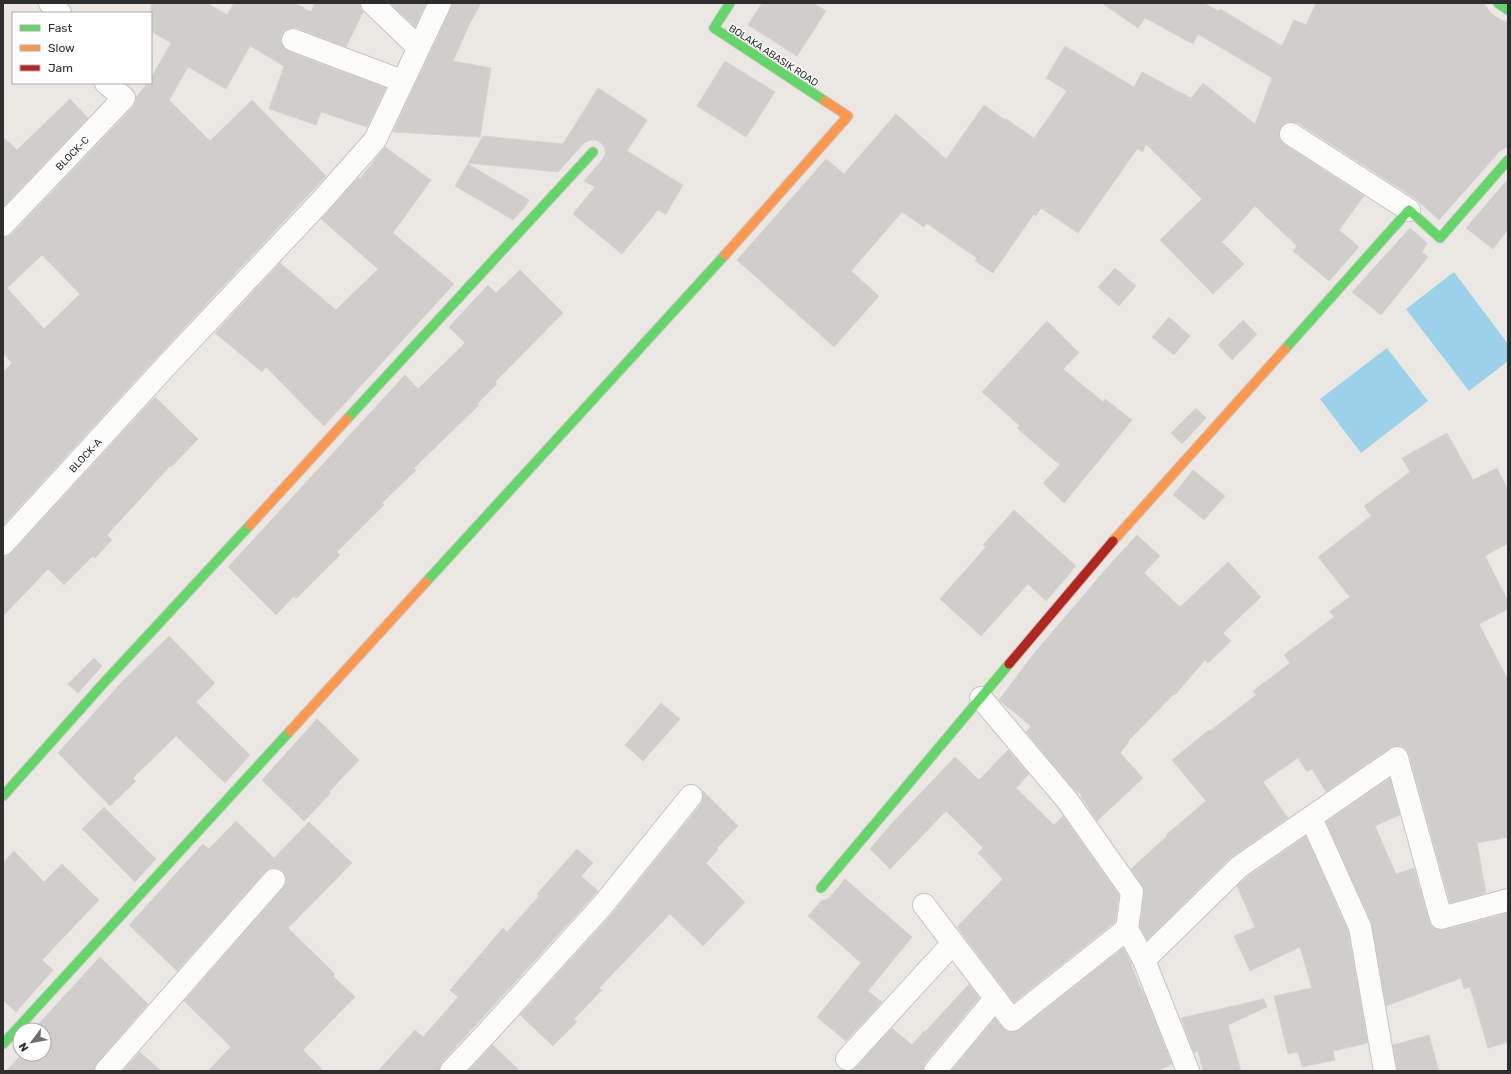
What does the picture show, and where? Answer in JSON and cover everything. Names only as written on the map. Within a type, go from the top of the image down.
[{"type":"street","points":[[50,3],[59,12]]},
{"type":"street","points":[[372,3],[418,48]]},
{"type":"street","name":"BLOCK-A","points":[[3,544],[166,366],[322,200],[375,140],[440,3]]},
{"type":"street","name":"BOLAKA ABASIK ROAD","points":[[3,1044],[738,241],[848,116],[714,28],[730,3]]},
{"type":"street","points":[[1498,3],[1508,10]]},
{"type":"street","points":[[293,40],[402,81]]},
{"type":"street","name":"BLOCK-C","points":[[3,225],[124,98],[107,84]]},
{"type":"street","points":[[1291,134],[1409,210],[1440,238],[1508,160]]},
{"type":"street","points":[[3,796],[112,674],[593,152]]},
{"type":"street","points":[[821,888],[1124,528],[1409,210]]},
{"type":"street","points":[[981,698],[1067,800],[1132,892],[1127,929],[1144,960],[1188,1071]]},
{"type":"street","points":[[1144,960],[1239,867],[1397,758],[1441,918],[1508,900]]},
{"type":"street","points":[[451,1071],[602,906],[691,796]]},
{"type":"street","points":[[1311,818],[1360,927],[1385,1071]]},
{"type":"street","points":[[106,1071],[274,880]]},
{"type":"street","points":[[924,905],[1012,1020],[1127,929]]},
{"type":"street","points":[[848,1059],[953,943]]},
{"type":"street","points":[[935,1071],[995,999]]},
{"type":"water","points":[[1454,272],[1508,344],[1508,361],[1469,391],[1406,309]]},
{"type":"water","points":[[1387,348],[1428,401],[1361,453],[1320,399]]},
{"type":"building","points":[[151,3],[207,3],[227,15],[234,3],[295,3],[311,12],[315,3],[360,3],[360,7],[363,12],[346,47],[297,28],[285,30],[281,35],[281,42],[284,48],[289,52],[386,88],[367,127],[321,112],[316,125],[269,109],[284,66],[250,46],[226,89],[188,67],[169,100],[210,141],[252,100],[326,176],[3,525],[3,372],[12,363],[3,353],[3,237],[7,237],[12,234],[133,107],[136,97],[147,84],[152,84],[152,76],[171,43],[152,32]],"holes":[[[42,255],[80,294],[44,329],[7,288]]]},
{"type":"building","points":[[390,3],[426,3],[415,27]]},
{"type":"building","points":[[452,3],[481,3],[469,25],[453,61],[491,68],[480,137],[393,132],[451,8]]},
{"type":"building","points":[[762,3],[813,3],[826,11],[797,56],[748,25]]},
{"type":"building","points":[[1102,3],[1204,3],[1218,11],[1220,9],[1282,46],[1294,20],[1306,25],[1316,3],[1483,3],[1491,13],[1501,20],[1508,22],[1508,148],[1504,148],[1499,152],[1439,220],[1416,199],[1298,123],[1285,123],[1281,127],[1279,133],[1280,139],[1284,144],[1364,196],[1339,230],[1359,247],[1329,281],[1293,251],[1297,246],[1255,206],[1222,242],[1244,264],[1213,294],[1160,240],[1202,199],[1146,144],[1143,152],[1137,149],[1078,233],[1041,208],[1036,216],[1034,214],[993,273],[975,261],[977,258],[926,223],[924,227],[902,212],[851,271],[879,296],[834,347],[737,260],[826,159],[844,174],[896,114],[946,159],[984,105],[1034,138],[1067,91],[1046,78],[1065,46],[1134,87],[1142,72],[1191,98],[1203,83],[1255,124],[1272,78],[1198,34],[1193,44],[1145,18],[1138,28]]},
{"type":"building","points":[[725,61],[775,92],[746,137],[697,106]]},
{"type":"building","points":[[598,88],[647,120],[627,151],[683,185],[666,214],[658,210],[622,254],[573,214],[595,187],[584,181],[605,155],[605,148],[596,140],[590,140],[584,143],[558,172],[468,163],[483,136],[563,144]]},
{"type":"building","points":[[70,99],[88,118],[3,207],[3,137],[17,150]]},
{"type":"building","points":[[385,147],[431,180],[393,233],[454,284],[324,426],[266,367],[262,372],[215,333],[280,263],[336,310],[378,269],[321,219],[358,178],[360,179]]},
{"type":"building","points":[[468,164],[529,200],[525,207],[513,220],[455,186]]},
{"type":"building","points":[[1508,179],[1508,229],[1493,249],[1466,228]]},
{"type":"building","points":[[1410,228],[1427,243],[1422,252],[1428,257],[1381,315],[1352,292]]},
{"type":"building","points":[[1115,268],[1136,286],[1119,306],[1098,287]]},
{"type":"building","points":[[520,270],[563,313],[495,382],[497,384],[477,404],[479,405],[414,468],[416,470],[382,503],[384,505],[337,552],[340,555],[296,599],[294,596],[276,615],[228,567],[405,375],[418,389],[465,343],[449,327],[488,285],[496,293]]},
{"type":"building","points":[[1169,317],[1190,336],[1174,355],[1152,337]]},
{"type":"building","points":[[1243,320],[1257,334],[1232,360],[1218,345]]},
{"type":"building","points":[[1047,321],[1079,353],[1063,369],[1103,402],[1105,399],[1132,420],[1064,503],[1043,483],[1060,465],[1017,428],[1020,426],[982,392]]},
{"type":"building","points":[[155,397],[198,439],[171,467],[170,466],[107,535],[112,540],[95,558],[93,556],[64,585],[48,569],[3,616],[3,556],[7,556],[12,552]]},
{"type":"building","points":[[1196,408],[1206,418],[1182,444],[1171,433]]},
{"type":"building","points":[[1447,433],[1473,480],[1497,468],[1508,490],[1508,543],[1485,556],[1508,601],[1508,609],[1479,624],[1508,680],[1508,837],[1477,843],[1486,893],[1450,903],[1409,755],[1406,749],[1401,746],[1390,748],[1326,792],[1312,769],[1307,772],[1298,758],[1263,782],[1288,818],[1230,858],[1147,940],[1140,927],[1144,893],[1142,885],[1131,869],[1167,836],[1166,835],[1206,801],[1172,760],[1256,695],[1253,691],[1290,663],[1284,655],[1334,617],[1330,611],[1350,597],[1318,557],[1371,516],[1364,506],[1410,472],[1402,458]]},
{"type":"building","points":[[1193,470],[1225,496],[1204,520],[1173,495]]},
{"type":"building","points":[[1014,510],[1076,566],[1046,601],[1028,584],[981,636],[940,599],[986,547],[983,545]]},
{"type":"building","points":[[1137,535],[1160,556],[1144,573],[1180,607],[1228,562],[1261,597],[1223,633],[1231,641],[1208,663],[1205,660],[1175,695],[1174,694],[1128,741],[1129,742],[1120,753],[1143,778],[1097,821],[1081,797],[1082,796],[1072,787],[1026,732],[1031,726],[999,700],[1032,656],[1105,570]]},
{"type":"building","points":[[169,636],[215,683],[196,702],[250,755],[225,783],[176,736],[133,778],[136,781],[110,806],[58,753],[121,683]]},
{"type":"building","points":[[94,658],[102,666],[78,693],[68,684]]},
{"type":"building","points":[[661,703],[680,719],[643,761],[625,745]]},
{"type":"building","points":[[317,719],[359,760],[329,792],[331,793],[304,821],[262,780]]},
{"type":"building","points":[[1008,750],[1029,774],[1016,788],[1054,825],[1063,816],[1119,895],[1115,922],[1014,1002],[957,927],[1003,879],[978,853],[983,848],[946,811],[890,869],[870,849],[894,821],[955,757],[979,780]]},
{"type":"building","points":[[1390,778],[1400,815],[1375,826],[1396,874],[1414,868],[1432,927],[1437,930],[1444,930],[1508,913],[1508,1042],[1488,1048],[1470,987],[1464,989],[1461,978],[1386,1006],[1371,922],[1326,822]]},
{"type":"building","points":[[703,791],[738,826],[717,848],[718,850],[706,863],[745,902],[703,946],[670,914],[599,988],[602,990],[574,1019],[577,1022],[553,1046],[520,1015],[612,914],[701,804]]},
{"type":"building","points":[[104,807],[156,859],[135,882],[82,829]]},
{"type":"building","points":[[236,821],[274,858],[309,822],[352,863],[288,928],[335,974],[333,976],[355,997],[303,1050],[324,1071],[208,1071],[231,1047],[184,1001],[283,888],[286,883],[286,876],[282,870],[270,868],[265,872],[177,971],[129,925],[203,844],[209,849]]},
{"type":"building","points":[[1306,836],[1348,931],[1368,1043],[1333,1051],[1335,1060],[1302,1067],[1298,1052],[1288,1054],[1274,996],[1312,988],[1300,947],[1250,971],[1234,936],[1255,927],[1237,886],[1247,877]]},
{"type":"building","points":[[577,849],[593,863],[581,876],[598,891],[442,1062],[439,1071],[378,1071],[415,1030],[423,1037],[458,997],[450,990],[503,928],[507,932],[539,896],[537,894]]},
{"type":"building","points":[[14,851],[44,882],[62,864],[99,900],[42,960],[53,970],[16,1012],[3,1000],[3,863]]},
{"type":"building","points":[[845,879],[912,937],[868,991],[882,1002],[846,1041],[817,1017],[861,963],[808,916],[822,900],[826,900],[831,896]]},
{"type":"building","points":[[1123,948],[1132,964],[1131,965],[1146,998],[1172,1064],[1158,1071],[951,1071],[995,1018],[1007,1031],[1013,1032],[1019,1030]]},
{"type":"building","points":[[100,957],[148,1004],[97,1063],[94,1071],[6,1071],[14,1062],[52,1062],[52,1022],[40,1022]]},
{"type":"building","points":[[969,984],[979,998],[925,1063],[923,1071],[850,1071],[856,1067],[892,1028],[912,1045]]},
{"type":"building","points":[[1264,999],[1267,1007],[1228,1025],[1241,1071],[1203,1071],[1198,1051],[1194,1053],[1181,1018]]},
{"type":"building","points":[[1429,1035],[1439,1071],[1397,1071],[1393,1045]]},
{"type":"building","points":[[493,1045],[520,1071],[468,1071]]},
{"type":"building","points":[[140,1052],[161,1071],[123,1071]]},
{"type":"traffic: fast","points":[[730,3],[714,28],[825,101]]},
{"type":"traffic: fast","points":[[1498,3],[1508,10]]},
{"type":"traffic: fast","points":[[347,419],[593,152]]},
{"type":"traffic: fast","points":[[1285,349],[1409,210],[1440,238],[1508,160]]},
{"type":"traffic: fast","points":[[426,582],[725,255]]},
{"type":"traffic: fast","points":[[3,796],[101,686],[250,525]]},
{"type":"traffic: fast","points":[[821,888],[1009,664]]},
{"type":"traffic: fast","points":[[3,1044],[290,731]]},
{"type":"traffic: slow","points":[[725,255],[848,116],[825,101]]},
{"type":"traffic: slow","points":[[1113,541],[1285,349]]},
{"type":"traffic: slow","points":[[250,525],[347,419]]},
{"type":"traffic: slow","points":[[290,731],[426,582]]},
{"type":"traffic: jam","points":[[1009,664],[1113,541]]}]
